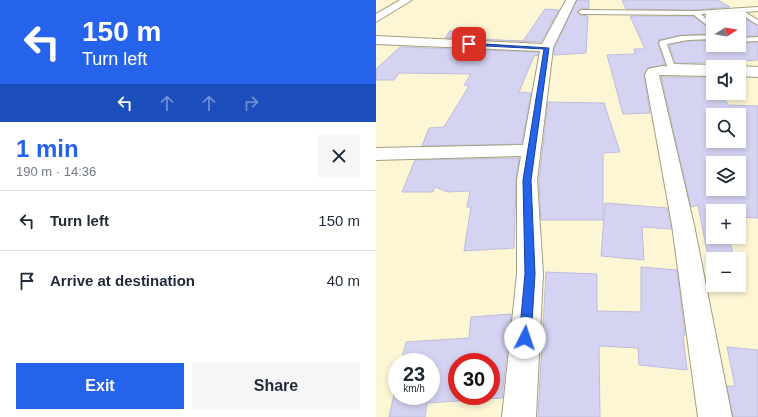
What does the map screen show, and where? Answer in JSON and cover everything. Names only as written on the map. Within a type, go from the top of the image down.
[{"type":"street","points":[[376,19],[407,0]]},
{"type":"street","points":[[519,417],[530,274],[527,180],[547,48],[552,33],[567,10],[576,6]]},
{"type":"street","points":[[376,40],[547,48]]},
{"type":"street","points":[[706,72],[662,70],[653,72],[652,75],[684,225],[715,417]]},
{"type":"street","points":[[746,73],[758,74]]},
{"type":"street","points":[[376,154],[532,150]]},
{"type":"lane","points":[[576,6],[696,13],[758,9]]},
{"type":"lane","points":[[738,10],[758,23]]},
{"type":"lane","points":[[696,13],[706,22]]},
{"type":"lane","points":[[706,37],[692,36],[674,39],[663,43],[672,66],[706,67]]},
{"type":"lane","points":[[746,40],[758,39]]},
{"type":"lane","points":[[746,68],[758,69]]},
{"type":"building","points":[[577,0],[589,0],[589,9],[581,8],[577,12],[580,15],[588,16],[586,53],[554,55],[554,48]]},
{"type":"building","points":[[622,0],[718,0],[730,7],[696,10],[626,9]]},
{"type":"building","points":[[545,9],[559,10],[541,42],[445,38],[450,31],[477,31],[472,39],[523,41]]},
{"type":"building","points":[[630,16],[693,16],[706,26],[706,34],[681,35],[659,40],[658,44],[665,65],[648,68],[644,75],[650,113],[623,114],[607,55],[635,54],[634,49],[645,49]]},
{"type":"building","points":[[746,19],[758,26],[758,36],[746,36]]},
{"type":"building","points":[[706,40],[706,52],[746,52],[746,43],[758,42],[758,60],[706,60],[706,63],[675,63],[669,45],[688,41]]},
{"type":"building","points":[[400,47],[538,52],[538,55],[534,56],[519,92],[531,93],[522,144],[422,146],[429,128],[444,127],[469,86],[464,85],[471,74],[399,73],[394,80],[376,80],[376,69]]},
{"type":"building","points":[[661,77],[706,77],[706,100],[725,100],[728,105],[758,106],[758,218],[746,217],[746,204],[706,204],[706,244],[730,244],[733,252],[707,252],[698,205],[691,207]]},
{"type":"building","points":[[548,102],[604,103],[620,152],[603,153],[603,220],[541,220],[539,180]]},
{"type":"building","points":[[519,158],[516,180],[514,248],[464,251],[471,207],[467,207],[470,191],[448,192],[435,187],[433,192],[402,192],[415,160]]},
{"type":"building","points":[[605,203],[667,208],[671,229],[642,227],[644,260],[601,256]]},
{"type":"building","points":[[641,267],[677,270],[685,335],[683,335],[687,370],[639,365],[638,348],[599,346],[600,417],[538,417],[546,272],[597,274],[597,311],[641,312]]},
{"type":"building","points":[[511,314],[502,398],[500,398],[500,353],[448,353],[448,402],[440,402],[440,353],[403,353],[406,342],[469,338],[471,317]]},
{"type":"building","points":[[727,347],[758,350],[758,417],[733,417],[727,386],[735,386]]},
{"type":"building","points":[[392,405],[427,405],[425,417],[389,417]]},
{"type":"route","points":[[469,44],[547,48],[527,180],[530,274],[525,338]]}]
